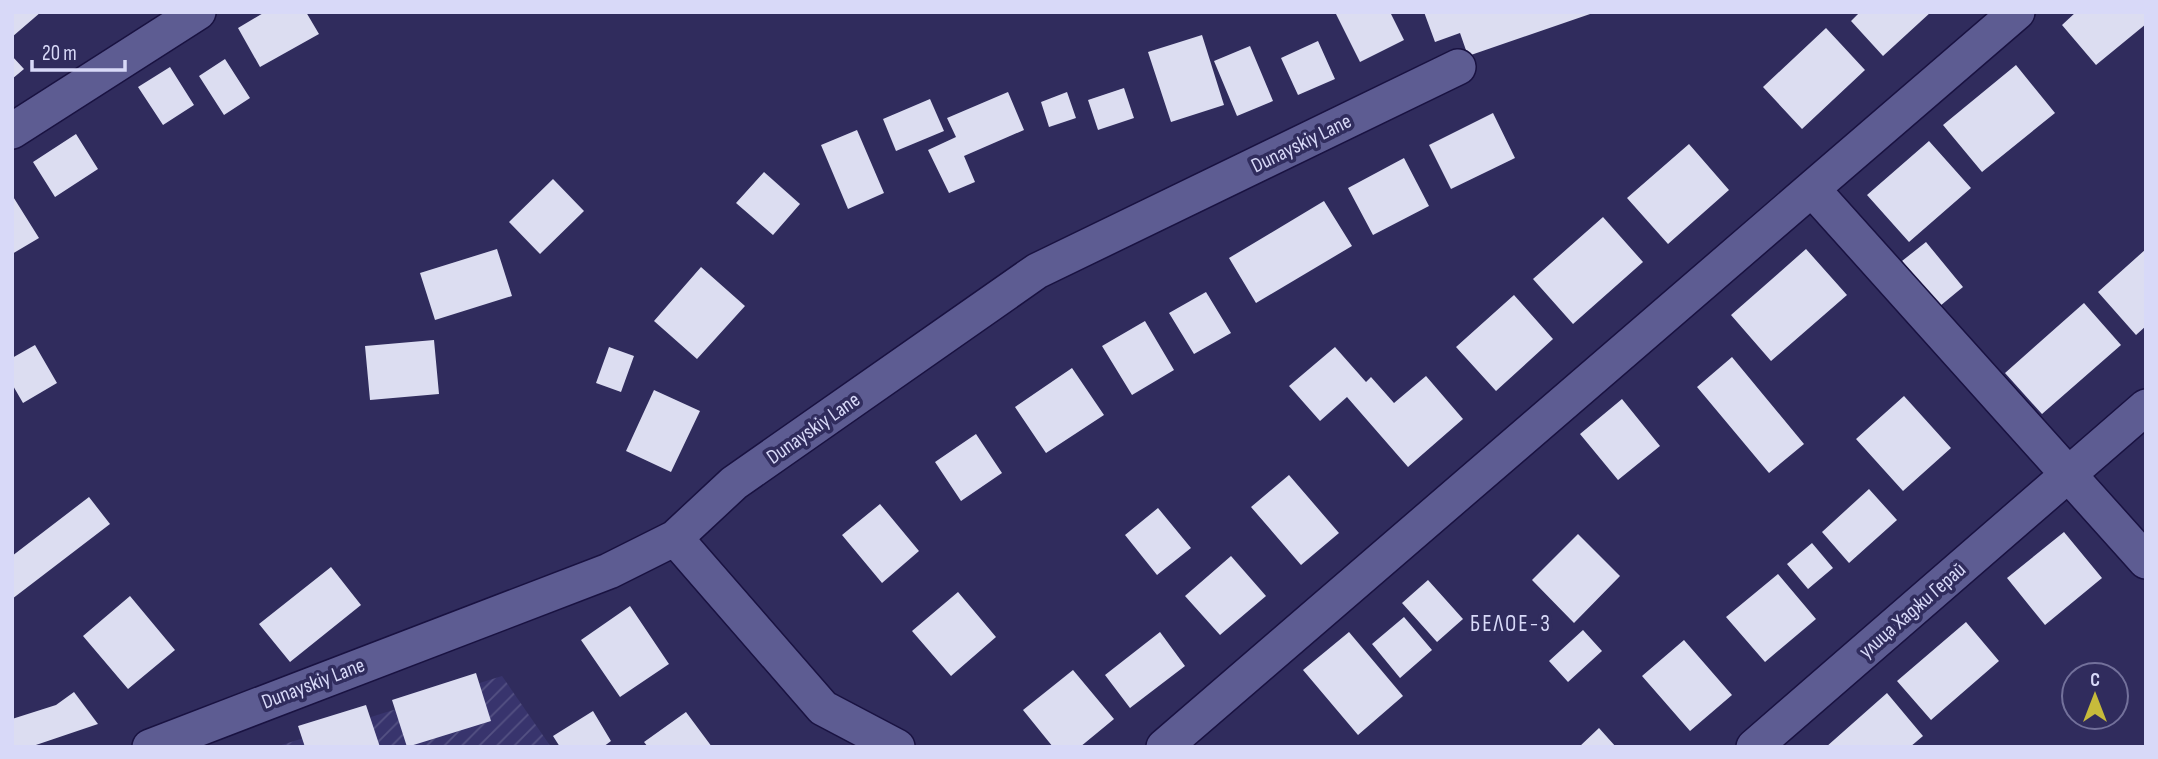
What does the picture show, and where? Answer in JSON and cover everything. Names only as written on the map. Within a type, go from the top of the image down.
[{"type":"street","points":[[12,131],[198,12]]},
{"type":"street","points":[[1164,747],[2017,12]]},
{"type":"street","name":"Dunayskiy Lane","points":[[150,747],[609,571],[675,538],[734,483],[1037,271],[1458,67]]},
{"type":"street","points":[[1812,189],[2146,561]]},
{"type":"street","name":"улица Хаджи Герай","points":[[1754,747],[2146,407]]},
{"type":"street","points":[[675,538],[823,708],[897,747]]},
{"type":"shaded area","points":[[502,676],[551,747],[275,747]]},
{"type":"building","points":[[12,12],[41,12],[12,37]]},
{"type":"building","points":[[265,12],[306,12],[319,34],[260,67],[238,28]]},
{"type":"building","points":[[1335,12],[1390,12],[1404,40],[1360,62]]},
{"type":"building","points":[[1424,12],[1593,13],[1468,56],[1460,33],[1435,42]]},
{"type":"building","points":[[1860,12],[1931,12],[1883,56],[1851,21]]},
{"type":"building","points":[[2076,12],[2146,12],[2146,24],[2096,65],[2062,25]]},
{"type":"building","points":[[1826,28],[1865,70],[1802,129],[1763,87]]},
{"type":"building","points":[[1202,35],[1224,105],[1171,122],[1148,52]]},
{"type":"building","points":[[1318,41],[1335,79],[1298,95],[1281,58]]},
{"type":"building","points":[[1250,46],[1273,101],[1237,116],[1214,61]]},
{"type":"building","points":[[12,56],[24,69],[12,79]]},
{"type":"building","points":[[225,59],[250,98],[224,115],[199,76]]},
{"type":"building","points":[[2016,65],[2055,113],[1982,172],[1943,125]]},
{"type":"building","points":[[170,67],[194,105],[163,125],[138,87]]},
{"type":"building","points":[[1124,88],[1134,118],[1098,130],[1088,100]]},
{"type":"building","points":[[1008,92],[1024,130],[964,156],[975,182],[949,193],[928,150],[956,137],[947,118]]},
{"type":"building","points":[[1067,92],[1076,118],[1049,127],[1041,102]]},
{"type":"building","points":[[930,99],[944,131],[896,151],[883,119]]},
{"type":"building","points":[[1493,113],[1515,158],[1451,189],[1429,145]]},
{"type":"building","points":[[857,130],[884,193],[848,209],[821,145]]},
{"type":"building","points":[[76,134],[98,169],[55,197],[33,162]]},
{"type":"building","points":[[1929,141],[1971,188],[1909,242],[1867,195]]},
{"type":"building","points":[[1689,144],[1729,190],[1668,244],[1627,198]]},
{"type":"building","points":[[1404,158],[1429,206],[1373,235],[1348,188]]},
{"type":"building","points":[[764,172],[800,204],[773,235],[736,203]]},
{"type":"building","points":[[553,179],[584,211],[540,254],[509,222]]},
{"type":"building","points":[[12,195],[39,238],[12,254]]},
{"type":"building","points":[[1324,201],[1352,246],[1256,303],[1229,258]]},
{"type":"building","points":[[1603,217],[1643,262],[1573,324],[1533,279]]},
{"type":"building","points":[[1926,242],[1963,287],[1940,306],[1902,261]]},
{"type":"building","points":[[497,249],[512,296],[435,320],[420,273]]},
{"type":"building","points":[[1806,249],[1847,295],[1771,361],[1731,315]]},
{"type":"building","points":[[2146,249],[2146,326],[2136,335],[2098,292]]},
{"type":"building","points":[[701,267],[745,306],[697,359],[654,321]]},
{"type":"building","points":[[1206,292],[1231,333],[1194,354],[1169,313]]},
{"type":"building","points":[[1514,295],[1553,339],[1496,391],[1456,347]]},
{"type":"building","points":[[2084,303],[2121,345],[2042,414],[2005,373]]},
{"type":"building","points":[[1145,321],[1174,370],[1132,395],[1102,346]]},
{"type":"building","points":[[434,340],[439,394],[370,400],[365,346]]},
{"type":"building","points":[[35,345],[57,383],[23,403],[12,384],[12,358]]},
{"type":"building","points":[[609,347],[634,356],[621,392],[596,383]]},
{"type":"building","points":[[1335,347],[1366,382],[1371,377],[1394,403],[1426,376],[1463,419],[1408,467],[1347,397],[1320,421],[1289,386]]},
{"type":"building","points":[[1732,357],[1804,444],[1769,473],[1697,387]]},
{"type":"building","points":[[1072,368],[1104,415],[1046,453],[1015,407]]},
{"type":"building","points":[[654,390],[700,411],[671,472],[626,451]]},
{"type":"building","points":[[1904,396],[1951,448],[1903,491],[1856,439]]},
{"type":"building","points":[[1622,399],[1660,446],[1618,480],[1580,434]]},
{"type":"building","points":[[976,434],[1002,473],[961,501],[935,462]]},
{"type":"building","points":[[1289,475],[1339,533],[1301,565],[1251,507]]},
{"type":"building","points":[[1869,489],[1897,520],[1849,563],[1822,532]]},
{"type":"building","points":[[89,497],[110,524],[12,599],[12,556]]},
{"type":"building","points":[[880,504],[919,551],[882,583],[842,535]]},
{"type":"building","points":[[1158,508],[1191,548],[1157,575],[1125,535]]},
{"type":"building","points":[[2064,532],[2102,578],[2045,625],[2007,578]]},
{"type":"building","points":[[1578,534],[1620,576],[1574,623],[1532,580]]},
{"type":"building","points":[[1812,543],[1833,568],[1808,589],[1787,564]]},
{"type":"building","points":[[1231,556],[1266,596],[1220,635],[1185,596]]},
{"type":"building","points":[[331,567],[361,605],[290,662],[259,624]]},
{"type":"building","points":[[1778,574],[1816,619],[1765,662],[1726,617]]},
{"type":"building","points":[[1428,580],[1463,619],[1437,642],[1402,603]]},
{"type":"building","points":[[958,592],[996,637],[951,676],[912,631]]},
{"type":"building","points":[[130,596],[175,650],[128,689],[83,636]]},
{"type":"building","points":[[630,606],[669,664],[620,697],[581,640]]},
{"type":"building","points":[[1404,617],[1432,650],[1400,678],[1372,644]]},
{"type":"building","points":[[1966,622],[1999,661],[1931,720],[1897,681]]},
{"type":"building","points":[[1583,630],[1602,651],[1568,682],[1549,661]]},
{"type":"building","points":[[1160,632],[1185,666],[1130,708],[1105,675]]},
{"type":"building","points":[[1349,632],[1403,696],[1358,735],[1303,670]]},
{"type":"building","points":[[1684,640],[1732,695],[1690,731],[1642,676]]},
{"type":"building","points":[[1073,670],[1114,719],[1080,747],[1053,747],[1023,710]]},
{"type":"building","points":[[476,673],[491,721],[407,747],[392,700]]},
{"type":"building","points":[[74,692],[98,724],[30,747],[12,747],[12,719],[56,705]]},
{"type":"building","points":[[1887,693],[1923,736],[1910,747],[1826,747]]},
{"type":"building","points":[[366,705],[380,747],[305,747],[298,726]]},
{"type":"building","points":[[593,711],[611,741],[603,747],[560,747],[553,736]]},
{"type":"building","points":[[686,712],[712,747],[648,747],[644,742]]},
{"type":"building","points":[[1599,728],[1616,747],[1579,747]]},
{"type":"district","name":"БЕЛОЕ-3","points":[[1511,623]]}]
